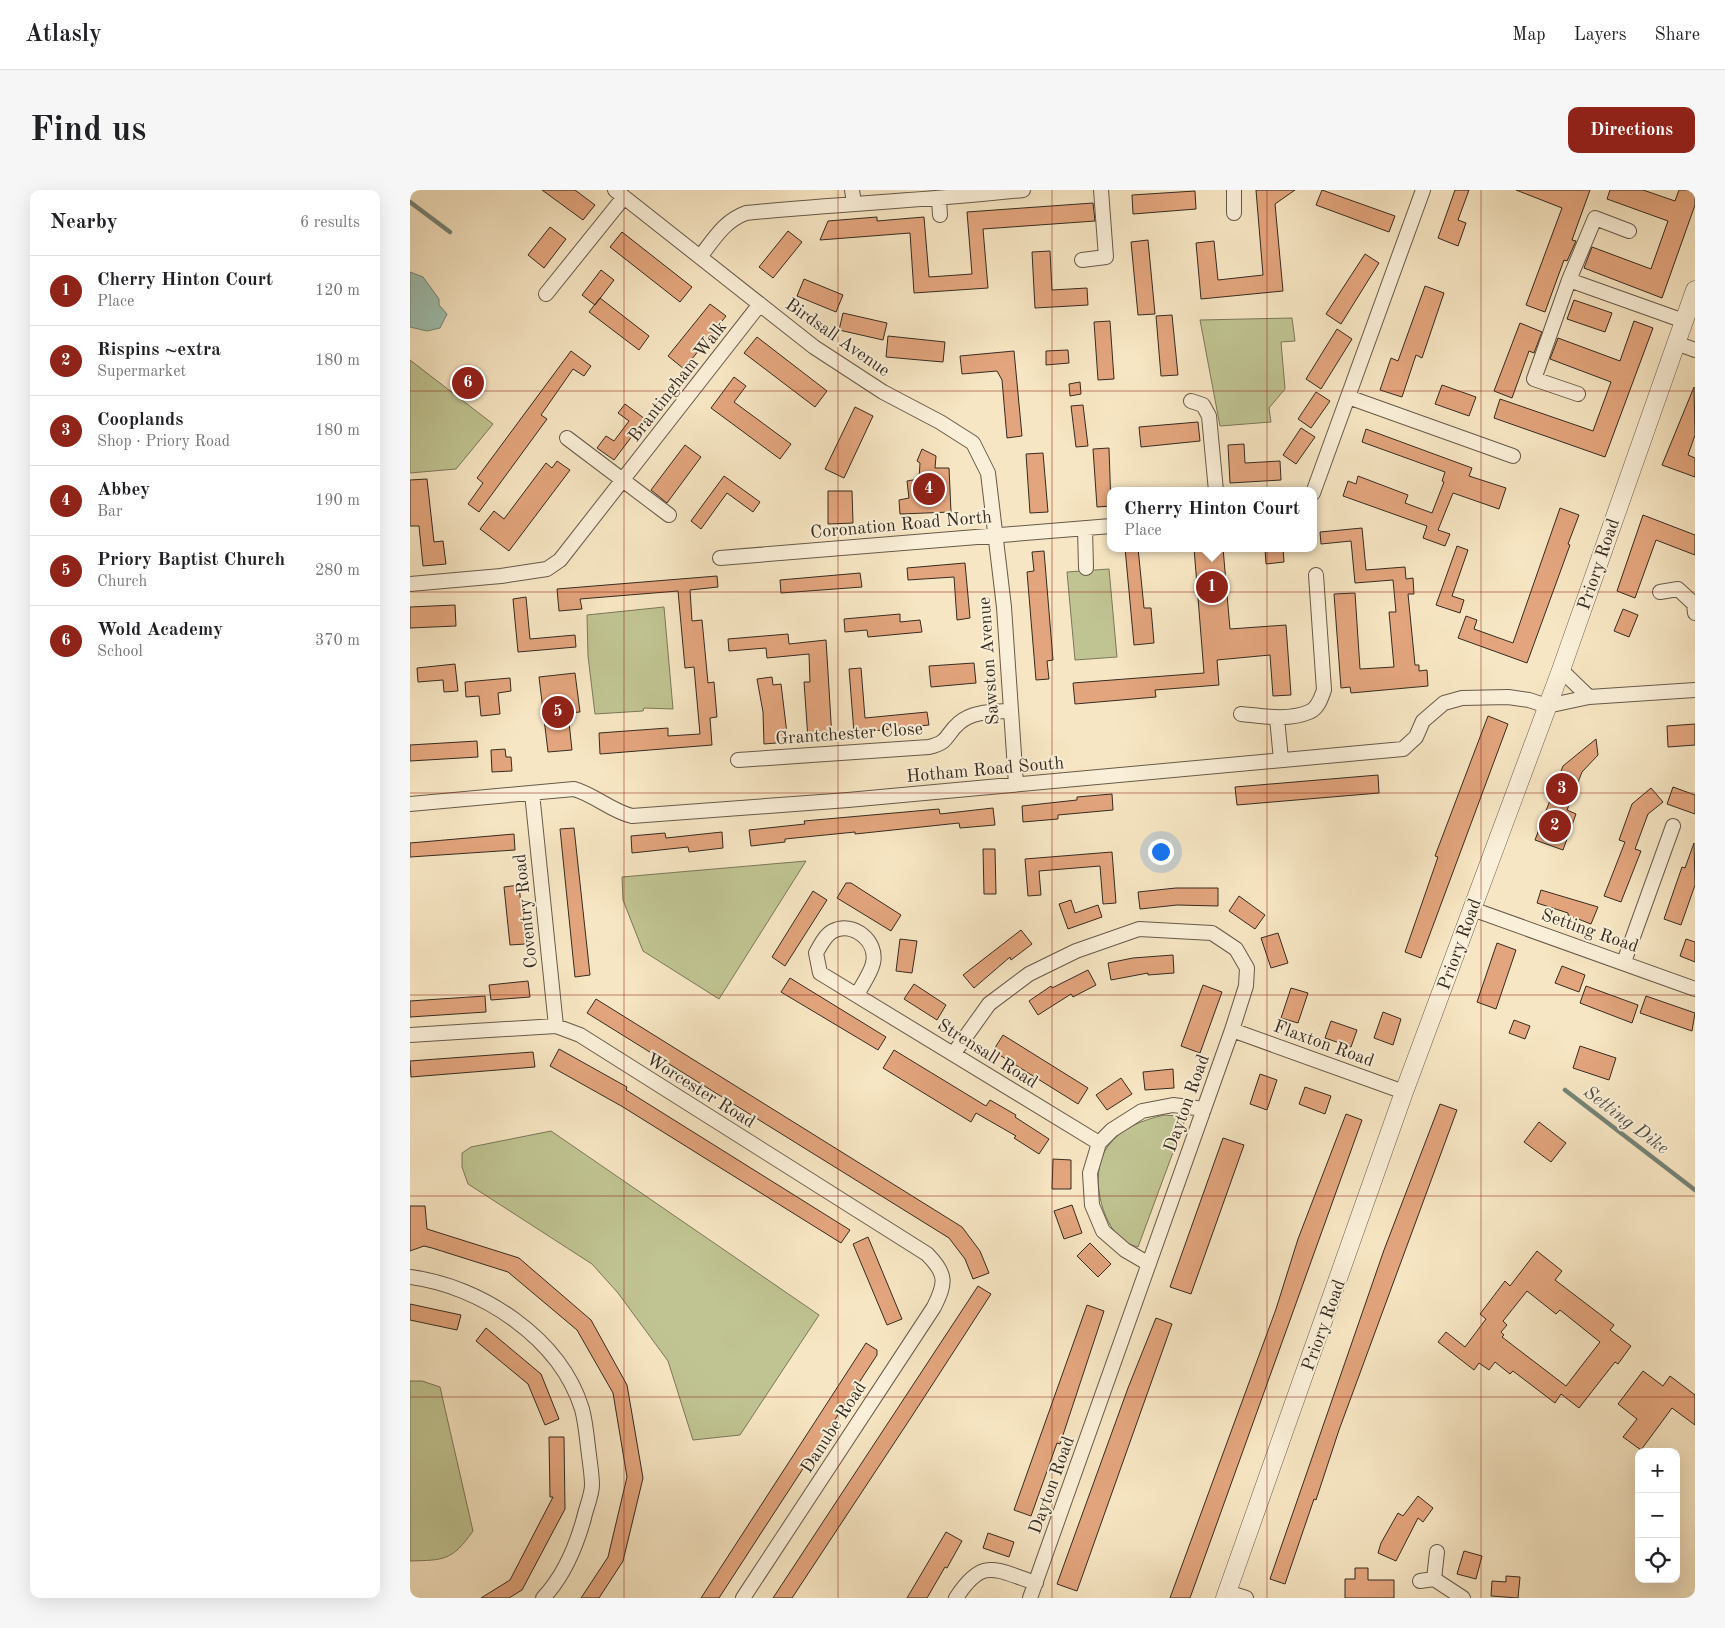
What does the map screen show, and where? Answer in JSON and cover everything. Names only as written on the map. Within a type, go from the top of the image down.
[{"type":"street","points":[[700,257],[722,227],[733,218],[746,213],[853,196],[939,199],[1023,190]]},
{"type":"street","points":[[1082,260],[1106,257],[1100,190]]},
{"type":"street","points":[[1234,190],[1234,213]]},
{"type":"street","points":[[1315,487],[1423,190]]},
{"type":"street","points":[[546,294],[620,194]]},
{"type":"street","name":"Birdsall Avenue","points":[[620,194],[822,352],[883,392],[940,422],[973,443],[988,473],[995,535]]},
{"type":"street","points":[[939,199],[940,215]]},
{"type":"street","points":[[1578,394],[1534,379],[1569,280],[1595,218],[1629,231]]},
{"type":"street","points":[[1569,280],[1684,321]]},
{"type":"street","name":"Priory Road","points":[[1226,1595],[1404,1092],[1561,670],[1695,290]]},
{"type":"street","name":"Brantingham Walk","points":[[410,584],[501,576],[547,569],[560,560],[623,482],[760,304]]},
{"type":"street","points":[[1676,343],[1695,350]]},
{"type":"street","points":[[1348,397],[1513,456]]},
{"type":"street","points":[[1192,401],[1203,405],[1209,416],[1216,487]]},
{"type":"street","points":[[567,438],[623,482],[669,514]]},
{"type":"street","name":"Coronation Road North","points":[[720,558],[1107,526]]},
{"type":"street","points":[[1085,528],[1086,568]]},
{"type":"street","name":"Sawston Avenue","points":[[995,535],[1004,607],[1016,784]]},
{"type":"street","points":[[1241,714],[1277,718],[1310,712],[1320,703],[1324,690],[1316,575]]},
{"type":"street","points":[[1660,592],[1678,589],[1694,604],[1695,614]]},
{"type":"street","points":[[1561,670],[1589,697]]},
{"type":"street","points":[[1547,706],[1589,697],[1695,690]]},
{"type":"street","name":"Hotham Road South","points":[[410,804],[574,789],[590,794],[622,814],[632,816],[848,800],[1403,748],[1416,737],[1423,721],[1444,703],[1462,698],[1508,698],[1529,700],[1547,706]]},
{"type":"street","name":"Grantchester Close","points":[[738,760],[929,747],[942,744],[960,723],[978,713],[1010,711]]},
{"type":"street","points":[[1277,718],[1281,760]]},
{"type":"street","name":"Coventry Road","points":[[532,793],[556,1026]]},
{"type":"street","points":[[1624,962],[1673,826]]},
{"type":"street","name":"Setting Road","points":[[1472,909],[1695,988]]},
{"type":"street","name":"Strensall Road","points":[[857,995],[873,964],[874,953],[863,934],[848,927],[832,932],[816,953],[820,973],[1099,1143]]},
{"type":"street","name":"Dayton Road","points":[[954,1053],[989,1004],[1029,974],[1076,950],[1139,929],[1212,933],[1236,949],[1247,968],[1246,986],[1232,1030],[1030,1598]]},
{"type":"street","name":"Worcester Road","points":[[410,1035],[556,1026],[580,1035],[919,1249],[938,1265],[943,1273]]},
{"type":"street","name":"Flaxton Road","points":[[1232,1030],[1404,1092]]},
{"type":"street","points":[[1149,1264],[1125,1250],[1104,1232],[1092,1205],[1090,1173],[1099,1143],[1112,1130],[1142,1111],[1172,1105],[1204,1109]]},
{"type":"street","name":"Danube Road","points":[[743,1598],[934,1307],[943,1285],[943,1273]]},
{"type":"street","points":[[410,1277],[457,1288],[484,1299],[530,1332],[550,1353],[568,1380],[582,1408],[592,1486],[578,1542],[554,1587],[542,1598]]},
{"type":"street","points":[[1437,1552],[1427,1580],[1463,1598]]},
{"type":"street","points":[[956,1598],[964,1586],[978,1572],[992,1569],[1036,1583]]},
{"type":"street","points":[[1226,1595],[1246,1598]]},
{"type":"green space","points":[[1292,318],[1295,341],[1281,342],[1285,389],[1269,408],[1271,422],[1220,426],[1200,320]]},
{"type":"green space","points":[[410,360],[493,424],[456,469],[410,473]]},
{"type":"green space","points":[[1109,569],[1117,657],[1075,660],[1067,572]]},
{"type":"green space","points":[[664,607],[673,709],[644,708],[643,711],[595,714],[588,656],[587,615]]},
{"type":"green space","points":[[806,861],[719,999],[643,951],[623,900],[622,877]]},
{"type":"green space","points":[[1164,1115],[1178,1116],[1185,1120],[1138,1247],[1120,1238],[1111,1227],[1099,1192],[1099,1167],[1102,1156],[1108,1146],[1119,1134],[1140,1122]]},
{"type":"green space","points":[[551,1131],[819,1315],[740,1435],[693,1440],[668,1361],[618,1293],[592,1264],[468,1184],[462,1167],[462,1153],[471,1147]]},
{"type":"green space","points":[[410,1381],[422,1381],[440,1387],[473,1531],[466,1541],[453,1553],[439,1559],[410,1561]]},
{"type":"shaded area","points":[[410,272],[423,277],[439,299],[439,305],[447,314],[440,328],[427,331],[410,327]]},
{"type":"building","points":[[542,190],[575,190],[595,205],[583,220]]},
{"type":"building","points":[[1256,190],[1295,190],[1275,204],[1283,291],[1201,299],[1196,243],[1214,241],[1218,280],[1263,275]]},
{"type":"building","points":[[1322,190],[1395,216],[1389,232],[1316,205]]},
{"type":"building","points":[[1455,190],[1469,190],[1458,220],[1466,223],[1458,246],[1438,238]]},
{"type":"building","points":[[1516,190],[1590,190],[1572,240],[1576,241],[1567,261],[1564,260],[1545,312],[1526,305],[1562,208]]},
{"type":"building","points":[[1610,190],[1643,190],[1675,201],[1679,190],[1695,190],[1695,205],[1662,298],[1584,268],[1592,247],[1651,269],[1668,221],[1607,199]]},
{"type":"building","points":[[1195,191],[1196,209],[1133,214],[1132,195]]},
{"type":"building","points":[[1093,203],[1095,221],[983,229],[988,288],[914,293],[910,233],[820,240],[828,221],[877,217],[877,221],[924,217],[929,277],[972,274],[967,212]]},
{"type":"building","points":[[550,227],[566,239],[544,268],[528,255]]},
{"type":"building","points":[[788,231],[802,242],[773,278],[759,267]]},
{"type":"building","points":[[622,232],[692,287],[680,302],[610,247]]},
{"type":"building","points":[[1148,240],[1155,314],[1138,315],[1131,242]]},
{"type":"building","points":[[1050,251],[1052,290],[1087,288],[1088,305],[1035,308],[1032,252]]},
{"type":"building","points":[[1365,254],[1379,263],[1341,324],[1326,314]]},
{"type":"building","points":[[601,270],[614,280],[595,305],[582,295]]},
{"type":"building","points":[[804,279],[843,295],[836,312],[797,296]]},
{"type":"building","points":[[1425,286],[1444,293],[1422,358],[1416,355],[1402,397],[1380,390],[1391,358],[1398,361]]},
{"type":"building","points":[[600,298],[649,336],[639,350],[589,312]]},
{"type":"building","points":[[1574,300],[1612,313],[1605,332],[1567,319]]},
{"type":"building","points":[[710,304],[726,316],[684,369],[668,356]]},
{"type":"building","points":[[843,313],[887,323],[883,340],[839,330]]},
{"type":"building","points":[[1172,315],[1178,375],[1161,376],[1156,316]]},
{"type":"building","points":[[1110,321],[1114,379],[1098,380],[1094,322]]},
{"type":"building","points":[[1634,321],[1653,328],[1605,457],[1494,418],[1500,399],[1593,431],[1611,382],[1550,359],[1558,338],[1620,361]]},
{"type":"building","points":[[1520,323],[1542,332],[1534,353],[1529,351],[1512,398],[1494,391]]},
{"type":"building","points":[[1337,329],[1352,339],[1321,389],[1306,379]]},
{"type":"building","points":[[888,336],[945,342],[943,362],[886,357]]},
{"type":"building","points":[[757,337],[827,391],[815,407],[744,353]]},
{"type":"building","points":[[1068,350],[1069,363],[1046,365],[1046,351]]},
{"type":"building","points":[[571,351],[591,366],[584,376],[573,369],[541,415],[547,419],[479,512],[468,504],[483,483],[477,478]]},
{"type":"building","points":[[1014,351],[1022,436],[1007,438],[1002,380],[997,371],[962,374],[960,356]]},
{"type":"building","points":[[734,377],[746,386],[734,402],[791,444],[780,459],[711,408]]},
{"type":"building","points":[[1080,382],[1081,394],[1070,396],[1069,384]]},
{"type":"building","points":[[1442,385],[1476,397],[1469,416],[1435,404]]},
{"type":"building","points":[[1694,387],[1695,435],[1688,455],[1695,458],[1695,477],[1662,465]]},
{"type":"building","points":[[1316,392],[1330,401],[1311,428],[1298,419]]},
{"type":"building","points":[[625,404],[645,419],[614,460],[597,448],[606,436],[614,441],[629,421],[618,413]]},
{"type":"building","points":[[1083,405],[1088,446],[1076,447],[1071,406]]},
{"type":"building","points":[[855,407],[873,416],[844,478],[825,469]]},
{"type":"building","points":[[1198,422],[1200,441],[1141,447],[1139,427]]},
{"type":"building","points":[[1301,428],[1315,437],[1296,464],[1283,455]]},
{"type":"building","points":[[1366,429],[1472,468],[1469,476],[1506,488],[1499,509],[1453,493],[1438,530],[1450,534],[1445,546],[1423,538],[1427,526],[1343,496],[1348,481],[1356,484],[1358,476],[1408,495],[1405,503],[1432,513],[1444,482],[1442,481],[1445,472],[1362,442]]},
{"type":"building","points":[[1244,444],[1245,463],[1280,461],[1281,480],[1230,483],[1228,445]]},
{"type":"building","points":[[685,445],[701,457],[667,503],[651,490]]},
{"type":"building","points":[[1109,448],[1110,487],[1107,487],[1107,506],[1097,507],[1093,449]]},
{"type":"building","points":[[922,449],[936,456],[935,468],[949,468],[951,512],[900,514],[899,500],[909,498],[907,481],[919,479],[920,463],[917,461]]},
{"type":"building","points":[[1043,453],[1048,512],[1030,513],[1026,454]]},
{"type":"building","points":[[557,461],[570,470],[509,551],[480,529],[494,511],[504,519],[546,463],[552,468]]},
{"type":"building","points":[[724,476],[760,502],[753,512],[727,493],[701,529],[691,521]]},
{"type":"building","points":[[427,479],[434,542],[443,541],[446,564],[423,566],[419,526],[410,526],[410,480]]},
{"type":"building","points":[[828,491],[852,491],[853,523],[828,524]]},
{"type":"building","points":[[1560,508],[1579,515],[1527,663],[1458,638],[1466,616],[1477,620],[1474,629],[1513,643]]},
{"type":"building","points":[[1643,515],[1695,535],[1695,555],[1656,540],[1635,598],[1617,591]]},
{"type":"building","points":[[1362,528],[1366,570],[1405,567],[1406,579],[1413,578],[1414,594],[1408,594],[1415,665],[1419,665],[1419,671],[1427,670],[1428,686],[1351,693],[1350,687],[1341,688],[1334,594],[1355,593],[1360,669],[1394,667],[1389,612],[1396,612],[1393,580],[1355,583],[1351,541],[1321,544],[1320,532]]},
{"type":"building","points":[[1457,546],[1468,550],[1452,596],[1464,600],[1460,613],[1436,605]]},
{"type":"building","points":[[1044,551],[1053,660],[1047,661],[1049,679],[1036,680],[1027,572],[1034,571],[1032,552]]},
{"type":"building","points":[[1125,552],[1138,552],[1144,608],[1151,608],[1154,643],[1134,645]]},
{"type":"building","points":[[1194,552],[1223,552],[1230,629],[1286,625],[1291,695],[1273,696],[1270,655],[1217,660],[1219,685],[1155,690],[1156,697],[1075,704],[1073,683],[1204,673]]},
{"type":"building","points":[[1265,552],[1283,552],[1284,562],[1266,564]]},
{"type":"building","points":[[965,563],[970,618],[957,620],[954,577],[908,580],[907,568]]},
{"type":"building","points":[[860,573],[862,587],[781,593],[780,580]]},
{"type":"building","points":[[717,576],[718,587],[690,590],[692,621],[702,620],[708,683],[714,682],[717,717],[710,718],[712,745],[600,754],[599,733],[668,728],[668,736],[700,734],[694,667],[685,668],[678,591],[580,599],[582,609],[559,611],[557,589]]},
{"type":"building","points":[[526,597],[530,639],[575,635],[576,647],[518,652],[513,599]]},
{"type":"building","points":[[455,605],[456,626],[410,628],[410,607]]},
{"type":"building","points":[[1623,609],[1638,615],[1629,637],[1614,631]]},
{"type":"building","points":[[900,614],[900,622],[920,620],[922,632],[868,637],[867,630],[845,632],[844,619]]},
{"type":"building","points":[[788,634],[789,644],[826,640],[832,738],[808,739],[804,682],[810,682],[809,654],[767,658],[766,648],[729,651],[728,639]]},
{"type":"building","points":[[974,663],[976,683],[931,687],[929,666]]},
{"type":"building","points":[[455,664],[458,691],[444,692],[443,680],[418,682],[417,668]]},
{"type":"building","points":[[861,668],[865,718],[927,712],[929,725],[854,733],[849,669]]},
{"type":"building","points":[[575,673],[580,712],[568,713],[572,750],[548,752],[539,677]]},
{"type":"building","points":[[772,677],[773,685],[781,684],[788,742],[764,744],[763,712],[757,679]]},
{"type":"building","points":[[510,678],[511,691],[498,693],[500,714],[481,716],[479,696],[466,697],[465,682]]},
{"type":"building","points":[[1488,716],[1508,724],[1421,958],[1405,952],[1438,857],[1435,856]]},
{"type":"building","points":[[1695,724],[1695,745],[1668,747],[1667,726]]},
{"type":"building","points":[[1596,739],[1598,755],[1582,772],[1567,810],[1576,814],[1563,850],[1535,840],[1563,766]]},
{"type":"building","points":[[477,741],[478,757],[410,761],[410,745]]},
{"type":"building","points":[[505,749],[506,757],[511,757],[512,771],[492,772],[491,750]]},
{"type":"building","points":[[1378,775],[1379,793],[1237,805],[1235,787]]},
{"type":"building","points":[[1673,787],[1695,795],[1695,814],[1667,804]]},
{"type":"building","points":[[1651,788],[1663,802],[1648,814],[1635,849],[1641,851],[1621,902],[1604,896],[1625,842],[1619,840],[1632,804]]},
{"type":"building","points":[[1112,794],[1113,810],[1058,815],[1058,819],[1023,822],[1022,806],[1077,800],[1077,797]]},
{"type":"building","points":[[993,808],[995,825],[960,828],[959,823],[785,839],[785,842],[751,846],[749,830],[805,824],[804,821],[939,809],[940,814]]},
{"type":"building","points":[[574,828],[590,975],[575,977],[560,829]]},
{"type":"building","points":[[722,832],[723,848],[689,852],[688,847],[632,853],[631,836],[665,833],[666,838]]},
{"type":"building","points":[[514,834],[515,850],[410,857],[410,843]]},
{"type":"building","points":[[1694,843],[1695,885],[1681,925],[1664,919],[1682,867],[1685,868]]},
{"type":"building","points":[[983,849],[995,849],[996,894],[984,894]]},
{"type":"building","points":[[1112,852],[1116,903],[1103,904],[1100,866],[1039,871],[1041,895],[1028,896],[1025,859]]},
{"type":"building","points":[[846,883],[851,883],[901,915],[891,931],[837,898]]},
{"type":"building","points":[[519,885],[525,944],[510,945],[504,887]]},
{"type":"building","points":[[1176,888],[1218,888],[1218,906],[1177,905],[1140,909],[1138,892]]},
{"type":"building","points":[[1541,890],[1598,907],[1591,924],[1568,915],[1568,913],[1537,903]]},
{"type":"building","points":[[813,891],[827,900],[785,966],[772,957]]},
{"type":"building","points":[[1239,896],[1265,915],[1255,929],[1229,911]]},
{"type":"building","points":[[1071,900],[1075,913],[1098,905],[1102,917],[1068,929],[1059,904]]},
{"type":"building","points":[[1021,930],[1032,944],[1011,960],[1010,957],[974,988],[963,975]]},
{"type":"building","points":[[1278,933],[1288,963],[1271,968],[1261,938]]},
{"type":"building","points":[[900,939],[917,941],[912,973],[896,971]]},
{"type":"building","points":[[1686,939],[1695,942],[1695,962],[1680,956]]},
{"type":"building","points":[[1497,943],[1516,950],[1496,1009],[1477,1002]]},
{"type":"building","points":[[1173,955],[1174,973],[1148,975],[1148,973],[1111,980],[1108,963],[1133,958]]},
{"type":"building","points":[[1562,966],[1585,975],[1579,992],[1555,983]]},
{"type":"building","points":[[1088,970],[1096,985],[1073,997],[1071,994],[1038,1015],[1029,1001],[1051,986],[1052,988]]},
{"type":"building","points":[[790,978],[886,1037],[878,1050],[781,992]]},
{"type":"building","points":[[528,981],[530,997],[491,1000],[489,985]]},
{"type":"building","points":[[914,984],[946,1005],[937,1020],[904,999]]},
{"type":"building","points":[[1203,985],[1222,992],[1200,1053],[1181,1046]]},
{"type":"building","points":[[1586,986],[1638,1005],[1632,1023],[1580,1003]]},
{"type":"building","points":[[1291,988],[1308,993],[1298,1023],[1281,1018]]},
{"type":"building","points":[[485,996],[486,1012],[410,1017],[410,1001]]},
{"type":"building","points":[[1646,996],[1695,1013],[1692,1031],[1640,1013]]},
{"type":"building","points":[[596,999],[962,1227],[980,1251],[989,1273],[973,1279],[965,1259],[949,1238],[587,1013]]},
{"type":"building","points":[[1383,1012],[1401,1019],[1393,1045],[1374,1038]]},
{"type":"building","points":[[1514,1020],[1530,1026],[1525,1039],[1509,1033]]},
{"type":"building","points":[[1331,1021],[1357,1030],[1351,1047],[1325,1038]]},
{"type":"building","points":[[1003,1035],[1088,1088],[1078,1104],[993,1051]]},
{"type":"building","points":[[1580,1046],[1616,1058],[1609,1080],[1573,1068]]},
{"type":"building","points":[[559,1049],[627,1087],[626,1090],[850,1230],[841,1243],[623,1107],[550,1066]]},
{"type":"building","points":[[894,1050],[986,1106],[990,1100],[1016,1115],[1015,1117],[1049,1139],[1039,1154],[1014,1138],[1016,1136],[976,1113],[971,1122],[883,1068]]},
{"type":"building","points":[[533,1052],[535,1067],[411,1077],[410,1061]]},
{"type":"building","points":[[1173,1069],[1174,1088],[1145,1090],[1143,1072]]},
{"type":"building","points":[[1260,1074],[1277,1080],[1267,1110],[1250,1104]]},
{"type":"building","points":[[1121,1078],[1132,1094],[1107,1110],[1096,1095]]},
{"type":"building","points":[[1305,1087],[1331,1096],[1325,1114],[1299,1104]]},
{"type":"building","points":[[1440,1104],[1457,1110],[1339,1430],[1285,1584],[1270,1579],[1384,1250]]},
{"type":"building","points":[[1346,1114],[1362,1120],[1190,1598],[1170,1598],[1276,1309],[1298,1239]]},
{"type":"building","points":[[1539,1122],[1566,1143],[1551,1162],[1524,1142]]},
{"type":"building","points":[[1223,1138],[1244,1145],[1191,1294],[1170,1287]]},
{"type":"building","points":[[1053,1159],[1071,1160],[1071,1189],[1052,1189]]},
{"type":"building","points":[[1072,1205],[1082,1233],[1064,1239],[1054,1211]]},
{"type":"building","points":[[410,1206],[425,1206],[427,1229],[519,1258],[591,1320],[627,1385],[643,1478],[623,1561],[599,1598],[581,1598],[608,1557],[627,1477],[613,1393],[577,1330],[508,1272],[424,1246],[410,1251]]},
{"type":"building","points":[[868,1237],[902,1319],[887,1325],[853,1244]]},
{"type":"building","points":[[1090,1243],[1111,1264],[1098,1277],[1077,1256]]},
{"type":"building","points":[[1537,1251],[1562,1271],[1555,1280],[1614,1325],[1610,1330],[1631,1346],[1618,1364],[1615,1362],[1579,1408],[1561,1394],[1555,1403],[1513,1371],[1510,1374],[1495,1362],[1489,1370],[1479,1363],[1474,1370],[1438,1342],[1446,1332],[1465,1347],[1486,1319],[1480,1314],[1505,1281],[1510,1286]],"holes":[[[1527,1291],[1556,1314],[1560,1310],[1600,1342],[1566,1386],[1502,1337],[1504,1335],[1501,1332],[1507,1325],[1503,1321]]]},
{"type":"building","points":[[978,1286],[991,1294],[912,1416],[792,1598],[773,1598]]},
{"type":"building","points":[[410,1304],[461,1315],[457,1330],[410,1320]]},
{"type":"building","points":[[1087,1305],[1104,1311],[1060,1444],[1057,1443],[1031,1516],[1014,1510]]},
{"type":"building","points":[[1156,1318],[1172,1324],[1077,1591],[1057,1584],[1128,1388]]},
{"type":"building","points":[[486,1328],[541,1374],[559,1419],[545,1425],[528,1384],[476,1341]]},
{"type":"building","points":[[866,1343],[877,1350],[877,1355],[719,1598],[701,1598]]},
{"type":"building","points":[[1643,1371],[1663,1386],[1670,1376],[1695,1395],[1695,1425],[1672,1408],[1642,1448],[1638,1448],[1623,1437],[1637,1419],[1618,1404]]},
{"type":"building","points":[[549,1437],[564,1437],[565,1509],[522,1590],[509,1598],[481,1598],[510,1580],[553,1497],[550,1497]]},
{"type":"building","points":[[1418,1496],[1433,1508],[1423,1522],[1418,1518],[1396,1561],[1378,1553],[1381,1543],[1398,1513],[1403,1516]]},
{"type":"building","points":[[946,1532],[962,1541],[947,1568],[945,1567],[927,1598],[907,1598]]},
{"type":"building","points":[[988,1533],[1014,1542],[1009,1557],[983,1548]]},
{"type":"building","points":[[1464,1551],[1482,1556],[1476,1579],[1457,1574]]},
{"type":"building","points":[[1355,1568],[1368,1568],[1368,1580],[1394,1580],[1394,1598],[1345,1598],[1345,1579],[1355,1579]]},
{"type":"building","points":[[1506,1576],[1520,1577],[1518,1598],[1491,1596],[1492,1581],[1506,1582]]},
{"type":"waterway","name":"Setting Dike","points":[[410,202],[450,232]]},
{"type":"waterway","name":"Setting Dike","points":[[1565,1090],[1695,1190]]},
{"type":"place","name":"Wold Academy","points":[[468,383]]},
{"type":"place","name":"Abbey","points":[[929,489]]},
{"type":"place","name":"Cherry Hinton Court","points":[[1212,587]]},
{"type":"place","name":"Priory Baptist Church","points":[[558,712]]},
{"type":"place","name":"Cooplands","points":[[1562,789]]},
{"type":"place","name":"Rispins ~extra","points":[[1555,826]]}]
